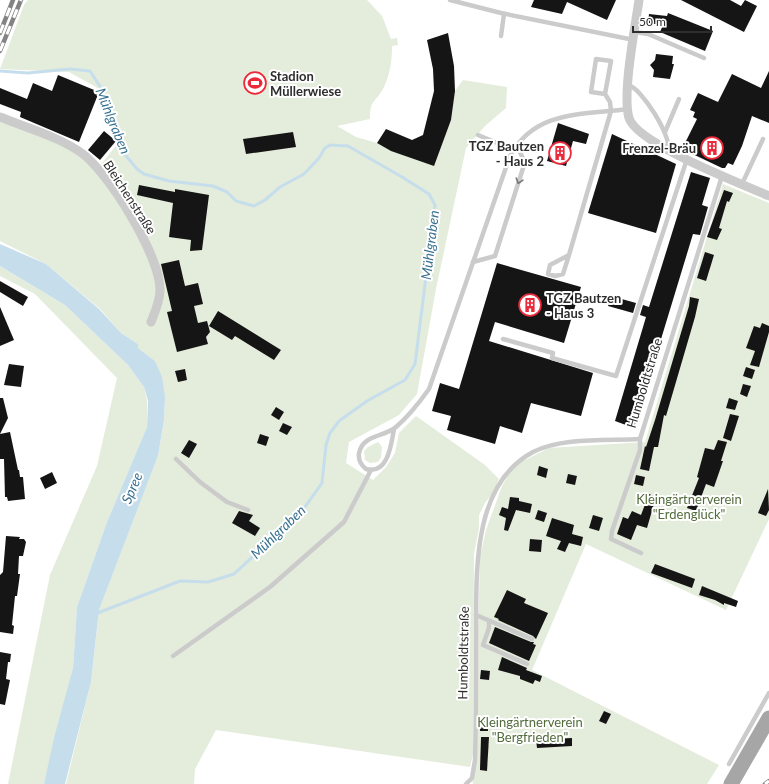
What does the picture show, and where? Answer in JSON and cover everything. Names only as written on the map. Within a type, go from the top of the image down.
[{"type":"main road","points":[[731,784],[769,718]]},
{"type":"street","points":[[639,0],[628,85],[628,109],[630,120],[638,132],[652,142],[722,176],[769,196]]},
{"type":"street","name":"Bleichenstraße","points":[[0,117],[66,144],[83,154],[98,168],[138,229],[157,272],[160,290],[151,322]]},
{"type":"lane","points":[[450,0],[504,14],[634,36],[648,34],[704,58]]},
{"type":"lane","points":[[501,36],[504,14]]},
{"type":"lane","points":[[569,255],[550,265],[548,274],[555,276],[563,274],[569,255],[611,111],[610,102],[606,94],[611,61],[596,58],[591,92],[606,94]]},
{"type":"lane","points":[[628,85],[633,86],[640,93],[665,132],[669,142],[668,149]]},
{"type":"lane","points":[[665,132],[679,99]]},
{"type":"lane","points":[[394,429],[391,447],[381,467],[371,470],[366,469],[359,462],[359,451],[363,444],[369,439],[394,429],[418,405],[429,389],[515,147],[530,130],[549,121],[628,109]]},
{"type":"lane","points":[[473,262],[495,256],[525,162],[515,147],[478,135]]},
{"type":"lane","points":[[742,184],[763,139]]},
{"type":"lane","points":[[503,339],[553,353],[552,358],[616,376],[687,159]]},
{"type":"lane","name":"Humboldtstraße","points":[[466,784],[472,778],[475,760],[477,554],[482,530],[499,483],[509,469],[534,452],[548,446],[569,443],[640,439],[722,176]]},
{"type":"lane","points":[[640,439],[640,450],[612,531],[611,539],[641,552]]},
{"type":"lane","points":[[176,459],[200,482],[227,502],[248,510]]},
{"type":"lane","points":[[173,656],[270,588],[344,522],[371,470]]},
{"type":"lane","points":[[476,615],[532,639]]},
{"type":"lane","points":[[489,621],[489,628],[482,645],[527,664]]},
{"type":"lane","points":[[729,764],[769,693]]},
{"type":"green space","points":[[28,0],[367,0],[382,16],[391,39],[397,38],[398,45],[392,46],[389,73],[383,89],[373,102],[370,119],[337,126],[356,137],[377,143],[433,165],[451,120],[455,91],[463,80],[507,87],[506,108],[485,126],[466,148],[436,289],[417,394],[399,415],[349,442],[346,463],[373,480],[386,467],[395,453],[399,433],[416,416],[485,465],[499,479],[479,515],[479,528],[474,554],[473,754],[470,767],[216,730],[195,769],[194,784],[66,784],[91,682],[99,610],[158,456],[164,420],[165,397],[155,361],[138,348],[138,344],[121,333],[100,309],[46,264],[0,241],[0,117],[66,144],[98,168],[119,142],[103,91],[69,72],[0,69],[24,5]]},
{"type":"green space","name":"Kleingärtnerverein \"Erdenglück\"","points":[[723,184],[769,203],[769,519],[726,610],[586,544],[532,670],[719,765],[707,784],[473,784],[472,778],[475,760],[480,557],[486,530],[502,486],[510,472],[521,462],[549,448],[645,442]]},
{"type":"green space","points":[[0,266],[65,305],[128,365],[144,387],[147,401],[147,427],[107,522],[77,607],[73,668],[44,784],[8,784],[50,575],[97,466],[117,378],[35,294],[0,276]]},
{"type":"green space","points":[[378,442],[382,447],[381,457],[378,462],[370,463],[365,460],[364,451],[368,447]]},
{"type":"water","name":"Spree","points":[[0,244],[46,264],[99,309],[121,333],[138,344],[138,348],[155,361],[162,377],[165,397],[164,420],[158,456],[99,610],[91,682],[65,784],[44,784],[54,738],[73,668],[77,607],[107,522],[147,427],[148,401],[144,387],[128,365],[65,305],[0,266]]},
{"type":"building","points":[[534,0],[616,0],[607,20],[567,2],[562,14],[531,7]]},
{"type":"building","points":[[681,0],[730,0],[741,6],[745,0],[757,6],[744,32]]},
{"type":"building","points":[[668,13],[713,31],[705,51],[660,32],[663,25],[648,23],[649,14],[667,16]]},
{"type":"building","points":[[448,33],[454,66],[455,91],[451,120],[434,166],[391,151],[377,143],[386,129],[412,140],[423,135],[434,91],[433,69],[427,40]]},
{"type":"building","points":[[656,54],[673,56],[672,64],[674,64],[670,79],[653,77],[654,70],[650,65],[655,60]]},
{"type":"building","points":[[769,71],[769,123],[752,116],[742,146],[733,165],[728,163],[725,168],[722,168],[682,149],[697,119],[693,117],[695,112],[690,110],[698,93],[718,102],[732,74],[761,88]]},
{"type":"building","points":[[58,75],[99,92],[79,142],[20,117],[21,112],[0,104],[0,88],[27,99],[33,83],[52,91]]},
{"type":"building","name":"TGZ Bautzen - Haus 2","points":[[558,123],[589,134],[586,144],[573,141],[566,166],[547,161]]},
{"type":"building","points":[[104,131],[116,141],[100,160],[88,150]]},
{"type":"building","points":[[293,132],[296,147],[246,154],[243,139]]},
{"type":"building","points":[[612,134],[676,164],[656,233],[588,213]]},
{"type":"building","points":[[691,172],[710,178],[702,205],[708,207],[700,235],[693,234],[634,428],[615,421],[646,317],[640,315],[643,305],[649,307]]},
{"type":"building","points":[[139,185],[175,192],[175,189],[209,195],[202,250],[190,251],[191,240],[169,237],[173,203],[137,195]]},
{"type":"building","points":[[724,190],[733,193],[729,202],[727,201],[719,228],[722,229],[717,240],[707,237]]},
{"type":"building","points":[[705,252],[714,255],[706,281],[697,278]]},
{"type":"building","points":[[179,260],[185,286],[198,283],[203,304],[194,306],[198,323],[207,321],[210,332],[206,337],[208,344],[177,352],[167,312],[172,311],[161,264]]},
{"type":"building","points":[[497,263],[581,287],[564,343],[495,322],[489,341],[593,373],[581,416],[531,403],[522,433],[500,426],[495,444],[447,430],[451,416],[432,411],[440,383],[459,389]]},
{"type":"building","points":[[0,281],[28,297],[23,306],[0,292]]},
{"type":"building","points":[[611,296],[636,303],[633,313],[608,306]]},
{"type":"building","points":[[690,297],[699,299],[666,416],[664,415],[658,447],[654,447],[649,471],[640,469],[645,446],[646,447],[655,420],[689,306]]},
{"type":"building","points":[[0,307],[14,340],[0,346]]},
{"type":"building","points":[[218,311],[281,350],[274,360],[235,336],[232,340],[209,326]]},
{"type":"building","points":[[762,323],[769,326],[769,332],[759,367],[750,365],[755,351],[746,348],[754,326],[760,328]]},
{"type":"building","points":[[9,364],[24,366],[21,387],[4,385]]},
{"type":"building","points":[[746,367],[755,370],[752,379],[743,376]]},
{"type":"building","points":[[185,369],[187,380],[178,382],[175,371]]},
{"type":"building","points":[[743,384],[751,386],[747,397],[740,394]]},
{"type":"building","points":[[0,398],[3,398],[8,418],[0,434]]},
{"type":"building","points":[[729,398],[738,401],[735,410],[726,408]]},
{"type":"building","points":[[276,407],[284,412],[279,420],[271,415]]},
{"type":"building","points":[[730,414],[739,416],[731,441],[723,438]]},
{"type":"building","points":[[283,423],[292,427],[287,435],[279,431]]},
{"type":"building","points":[[10,432],[20,477],[23,477],[25,499],[8,501],[7,497],[5,497],[4,459],[0,459],[0,434]]},
{"type":"building","points":[[260,434],[269,437],[266,446],[257,443]]},
{"type":"building","points":[[189,440],[197,444],[189,458],[181,453]]},
{"type":"building","points":[[718,440],[727,442],[721,461],[723,461],[714,487],[706,484],[696,511],[687,508],[699,478],[697,477],[705,448],[714,450]]},
{"type":"building","points":[[539,466],[548,469],[546,478],[537,475]]},
{"type":"building","points":[[52,472],[57,483],[45,489],[40,478]]},
{"type":"building","points":[[568,474],[577,476],[575,485],[566,483]]},
{"type":"building","points":[[636,475],[645,477],[643,486],[634,484]]},
{"type":"building","points":[[768,489],[769,510],[766,516],[758,513]]},
{"type":"building","points":[[649,494],[656,497],[647,528],[637,525],[631,540],[617,534],[623,517],[628,519],[632,511],[641,515]]},
{"type":"building","points":[[510,497],[519,498],[519,501],[532,504],[530,513],[516,510],[508,531],[504,530],[506,518],[499,515],[502,507],[508,509]]},
{"type":"building","points":[[538,510],[547,513],[544,522],[535,519]]},
{"type":"building","points":[[239,511],[253,515],[249,521],[260,528],[255,536],[232,523]]},
{"type":"building","points":[[593,515],[603,518],[599,531],[589,528]]},
{"type":"building","points":[[552,518],[574,525],[572,534],[583,537],[581,546],[569,543],[565,552],[557,549],[561,541],[546,536]]},
{"type":"building","points":[[6,536],[20,537],[19,539],[24,539],[26,542],[23,556],[19,556],[18,574],[20,574],[17,596],[15,596],[12,625],[14,626],[13,634],[0,632],[0,575],[3,572]]},
{"type":"building","points":[[530,539],[542,540],[541,552],[529,551]]},
{"type":"building","points":[[655,564],[695,579],[692,588],[651,573]]},
{"type":"building","points":[[702,586],[738,601],[736,607],[724,603],[724,605],[715,600],[699,595]]},
{"type":"building","points":[[507,590],[526,599],[524,603],[548,613],[536,639],[533,636],[494,617]]},
{"type":"building","points":[[495,627],[534,642],[533,644],[536,645],[529,661],[489,643]]},
{"type":"building","points":[[0,652],[11,654],[10,662],[8,662],[6,679],[10,680],[5,705],[0,704]]},
{"type":"building","points":[[502,657],[527,668],[526,670],[542,676],[540,682],[535,680],[533,684],[520,679],[520,676],[498,670]]},
{"type":"building","points":[[481,670],[490,671],[489,680],[480,679]]},
{"type":"building","points":[[604,711],[611,714],[606,724],[599,721]]},
{"type":"building","points":[[480,720],[487,720],[488,731],[480,731]]},
{"type":"building","points":[[481,737],[489,737],[487,771],[480,770]]},
{"type":"building","points":[[572,738],[572,746],[537,748],[536,740]]},
{"type":"waterway","name":"Mühlgraben","points":[[0,71],[28,73],[70,69],[90,71],[103,91],[122,151],[137,169],[144,174],[169,181],[213,186],[227,192],[236,201],[254,206],[265,200],[280,187],[304,174],[319,158],[325,148],[330,145],[348,146],[429,194],[435,205],[415,364],[405,380],[367,401],[339,421],[330,433],[326,445],[322,483],[302,511],[234,574],[208,582],[180,581],[95,614]]},
{"type":"railway","points":[[0,33],[13,0]]},
{"type":"railway","points":[[0,51],[21,0]]},
{"type":"railway","points":[[765,784],[769,781]]},
{"type":"place","name":"Stadion Müllerwiese","points":[[255,83]]},
{"type":"place","name":"Frenzel-Bräu","points":[[712,148]]},
{"type":"place","name":"TGZ Bautzen - Haus 2","points":[[560,153]]},
{"type":"place","name":"TGZ Bautzen - Haus 3","points":[[530,305]]},
{"type":"park label","name":"Kleingärtnerverein \"Bergfrieden\"","points":[[530,730]]}]
